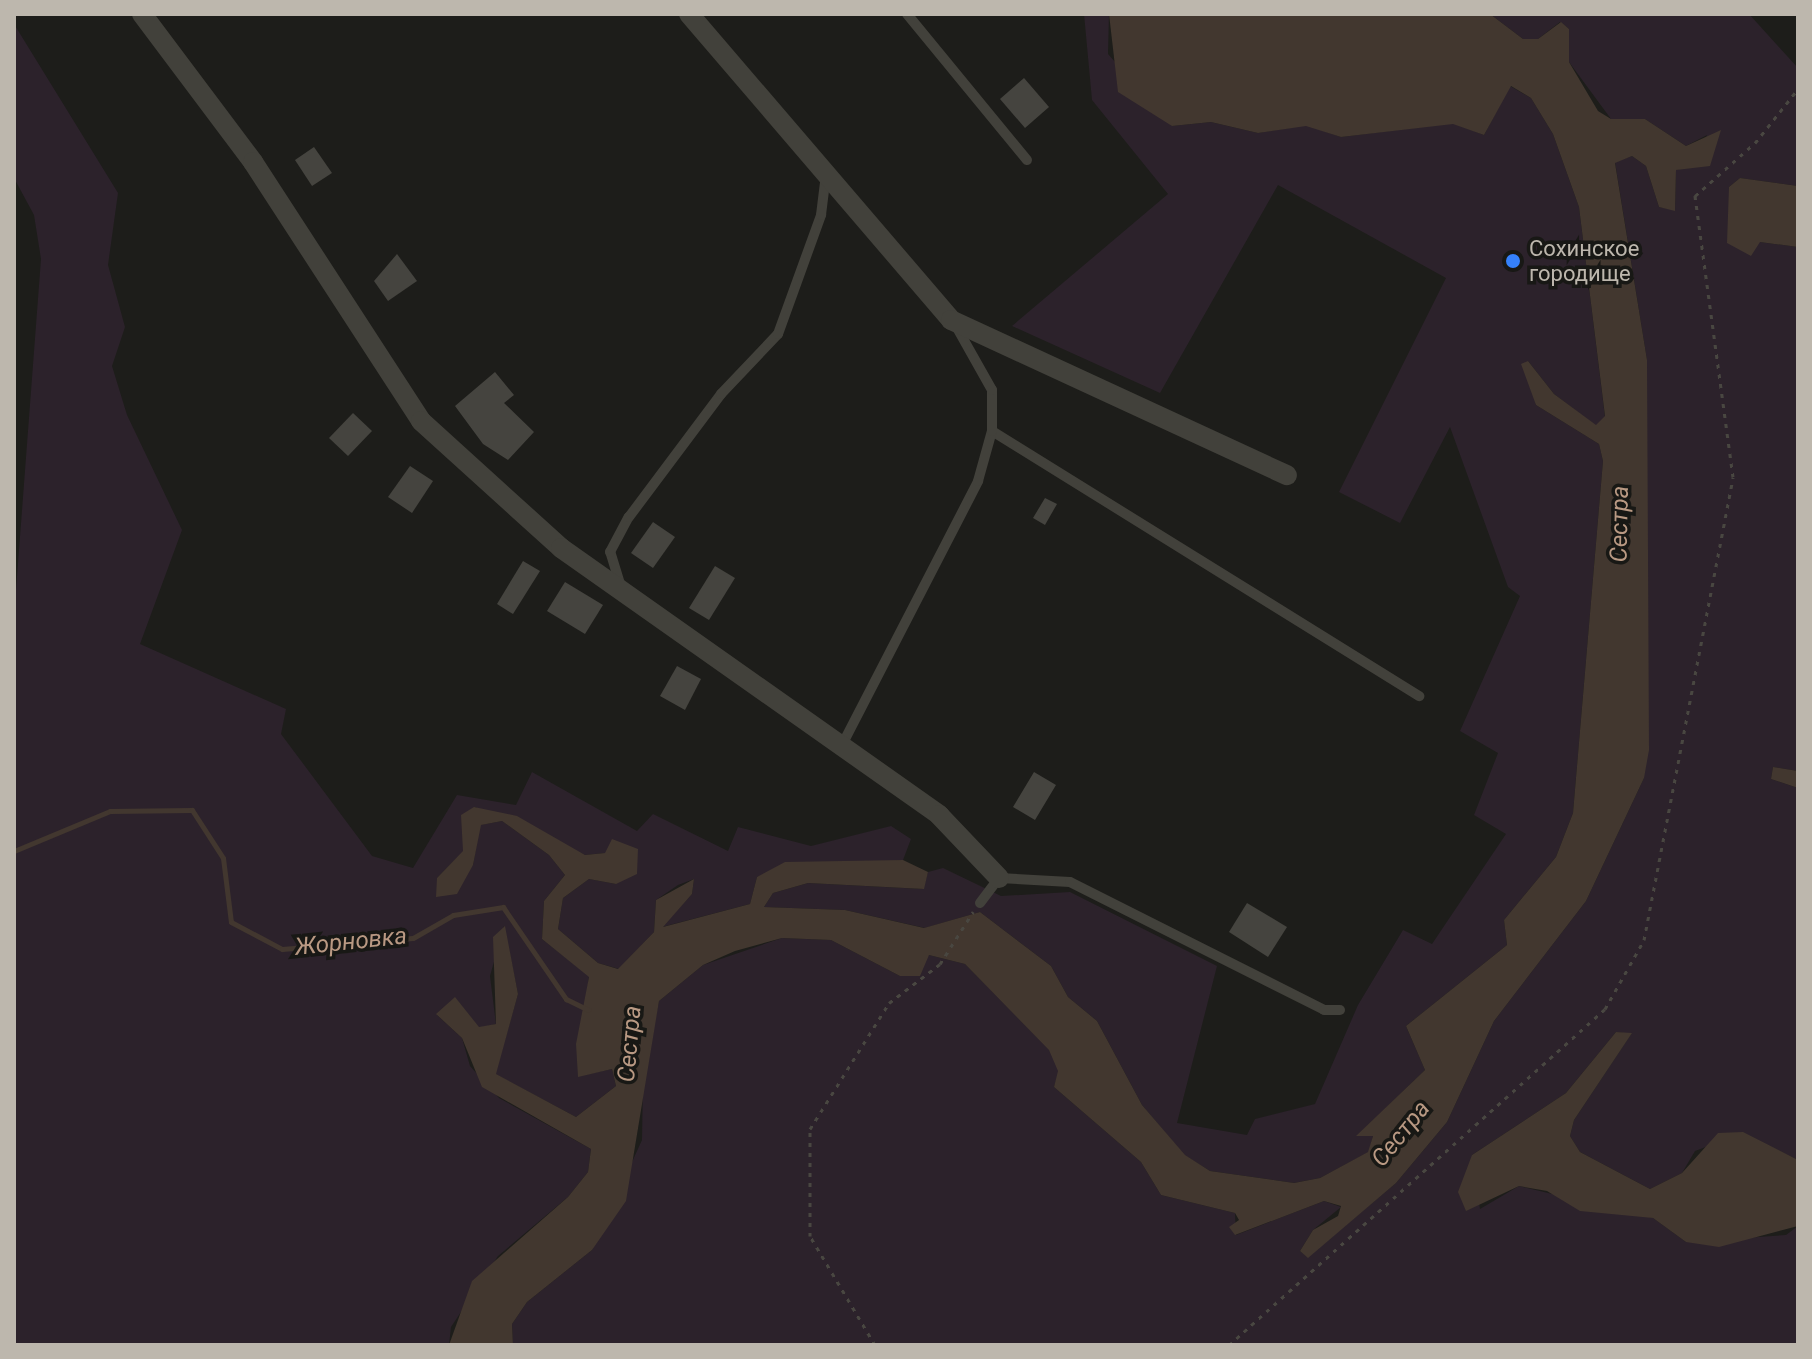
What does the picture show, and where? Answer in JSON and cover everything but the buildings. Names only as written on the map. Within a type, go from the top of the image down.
[{"type":"street","points":[[142,14],[253,162],[421,421],[497,498],[624,596],[939,815],[999,878]]},
{"type":"street","points":[[689,14],[951,320],[1287,475]]},
{"type":"lane","points":[[907,14],[1027,160]]},
{"type":"lane","points":[[624,596],[610,552],[674,451],[778,334],[821,215],[826,176]]},
{"type":"lane","points":[[842,745],[963,518],[992,431],[992,390],[951,320]]},
{"type":"lane","points":[[992,431],[1419,696]]},
{"type":"lane","points":[[980,903],[999,878],[1070,882],[1324,1010],[1340,1010]]},
{"type":"path","points":[[1229,1345],[1605,1009],[1644,940],[1733,477],[1695,196],[1755,143],[1798,89]]},
{"type":"path","points":[[875,1345],[810,1236],[810,1129],[889,1003],[940,964],[980,903]]},
{"type":"shaded area","points":[[1084,14],[1109,14],[1108,54],[1172,126],[1211,122],[1258,133],[1306,125],[1341,137],[1453,123],[1484,135],[1510,86],[1531,98],[1553,134],[1579,207],[1605,417],[1596,426],[1554,394],[1528,361],[1536,405],[1599,444],[1603,461],[1573,813],[1556,857],[1504,920],[1507,945],[1406,1026],[1425,1070],[1357,1136],[1373,1136],[1369,1152],[1320,1178],[1294,1183],[1210,1171],[1184,1155],[1142,1105],[1097,1021],[1068,997],[1051,966],[980,912],[925,928],[845,910],[764,907],[773,893],[808,883],[923,889],[928,872],[943,868],[1001,896],[1070,892],[1217,966],[1177,1123],[1247,1135],[1255,1119],[1315,1104],[1358,1005],[1403,930],[1432,944],[1506,834],[1474,815],[1498,753],[1460,731],[1520,596],[1508,587],[1450,427],[1400,523],[1339,492],[1446,278],[1278,185],[1160,393],[1012,326],[1168,194],[1092,100]]},
{"type":"shaded area","points":[[1490,14],[1749,14],[1798,68],[1798,186],[1740,178],[1729,187],[1730,212],[1760,242],[1798,247],[1798,771],[1773,767],[1771,779],[1798,788],[1798,1160],[1743,1133],[1695,1151],[1682,1173],[1650,1189],[1580,1152],[1570,1136],[1574,1120],[1631,1034],[1616,1032],[1566,1093],[1472,1155],[1480,1209],[1519,1186],[1653,1218],[1686,1242],[1786,1235],[1798,1226],[1798,1345],[513,1345],[512,1324],[527,1302],[592,1250],[642,1140],[643,1078],[659,1001],[703,965],[782,938],[831,940],[900,976],[929,955],[965,964],[1050,1050],[1059,1071],[1054,1087],[1141,1162],[1161,1195],[1235,1213],[1236,1235],[1324,1201],[1341,1207],[1313,1230],[1300,1251],[1308,1257],[1396,1183],[1447,1122],[1494,1021],[1586,901],[1644,778],[1647,360],[1615,162],[1632,156],[1646,166],[1659,207],[1675,210],[1676,170],[1695,164],[1707,135],[1686,146],[1645,119],[1611,119],[1569,62],[1569,29],[1560,22],[1538,39],[1523,39]]},
{"type":"shaded area","points":[[14,24],[118,193],[108,265],[125,327],[112,366],[127,415],[182,530],[140,644],[286,709],[281,734],[372,856],[413,868],[457,795],[516,805],[532,772],[637,831],[653,814],[728,851],[738,827],[811,846],[891,826],[911,839],[903,860],[757,877],[750,904],[662,927],[692,894],[694,879],[678,885],[656,900],[654,932],[619,969],[598,963],[558,929],[563,898],[589,879],[616,884],[605,853],[585,855],[475,807],[464,851],[437,878],[473,865],[480,825],[502,821],[549,855],[565,875],[544,901],[542,939],[589,976],[578,1076],[612,1069],[616,1086],[576,1117],[495,1074],[518,994],[504,926],[490,976],[496,1024],[479,1028],[437,1015],[462,1038],[470,1066],[499,1098],[591,1149],[588,1172],[568,1197],[498,1256],[451,1327],[449,1345],[14,1345],[14,616],[41,259],[34,215],[14,178]]},
{"type":"water","name":"Сестра","points":[[1109,14],[1490,14],[1523,39],[1538,39],[1561,22],[1569,29],[1569,62],[1598,111],[1611,119],[1645,119],[1686,146],[1721,130],[1710,166],[1676,170],[1675,211],[1659,207],[1646,166],[1632,156],[1615,163],[1647,360],[1649,750],[1644,778],[1586,901],[1494,1021],[1447,1122],[1396,1183],[1308,1258],[1300,1251],[1313,1230],[1338,1216],[1341,1206],[1324,1201],[1235,1235],[1229,1227],[1239,1220],[1235,1213],[1161,1195],[1141,1162],[1054,1087],[1058,1071],[1049,1050],[965,964],[929,955],[920,976],[900,976],[831,940],[782,938],[735,951],[703,965],[659,1001],[626,1201],[592,1250],[527,1302],[512,1324],[513,1345],[449,1345],[472,1281],[568,1197],[588,1172],[591,1149],[482,1087],[462,1038],[436,1014],[455,997],[479,1027],[496,1024],[493,937],[505,926],[518,994],[496,1074],[576,1117],[616,1086],[612,1069],[578,1077],[576,1044],[589,977],[542,939],[544,901],[565,875],[549,855],[502,821],[481,825],[473,865],[457,894],[436,897],[437,878],[463,851],[461,815],[474,807],[517,816],[585,855],[605,853],[612,839],[638,849],[637,874],[616,884],[589,879],[563,898],[558,929],[598,963],[618,969],[654,932],[656,900],[694,879],[692,894],[663,927],[750,904],[757,877],[785,862],[903,860],[928,872],[924,889],[808,883],[773,893],[764,907],[845,910],[924,928],[980,912],[1051,966],[1068,997],[1097,1021],[1142,1105],[1185,1155],[1210,1171],[1294,1183],[1320,1178],[1368,1152],[1373,1136],[1356,1136],[1425,1070],[1406,1026],[1507,945],[1504,920],[1556,857],[1573,813],[1603,461],[1599,444],[1536,405],[1521,364],[1528,361],[1554,394],[1596,425],[1605,416],[1579,207],[1553,134],[1531,98],[1511,86],[1484,135],[1453,124],[1341,137],[1306,126],[1258,133],[1211,122],[1172,126],[1118,92]]},
{"type":"water","points":[[1740,178],[1798,186],[1798,247],[1760,242],[1751,256],[1727,243],[1729,187]]},
{"type":"water","points":[[1773,767],[1798,771],[1798,788],[1771,779]]},
{"type":"water","points":[[1616,1032],[1632,1033],[1574,1120],[1570,1136],[1580,1152],[1650,1189],[1682,1173],[1718,1133],[1743,1132],[1798,1160],[1798,1226],[1719,1247],[1686,1242],[1653,1218],[1580,1211],[1547,1191],[1519,1186],[1466,1211],[1458,1192],[1472,1155],[1566,1093]]},
{"type":"waterway","name":"Жорновка","points":[[14,851],[110,811],[192,810],[223,858],[231,922],[282,949],[413,938],[453,915],[503,907],[566,999],[589,1010]]},
{"type":"place","name":"Сохинское городище","points":[[1513,261]]}]
